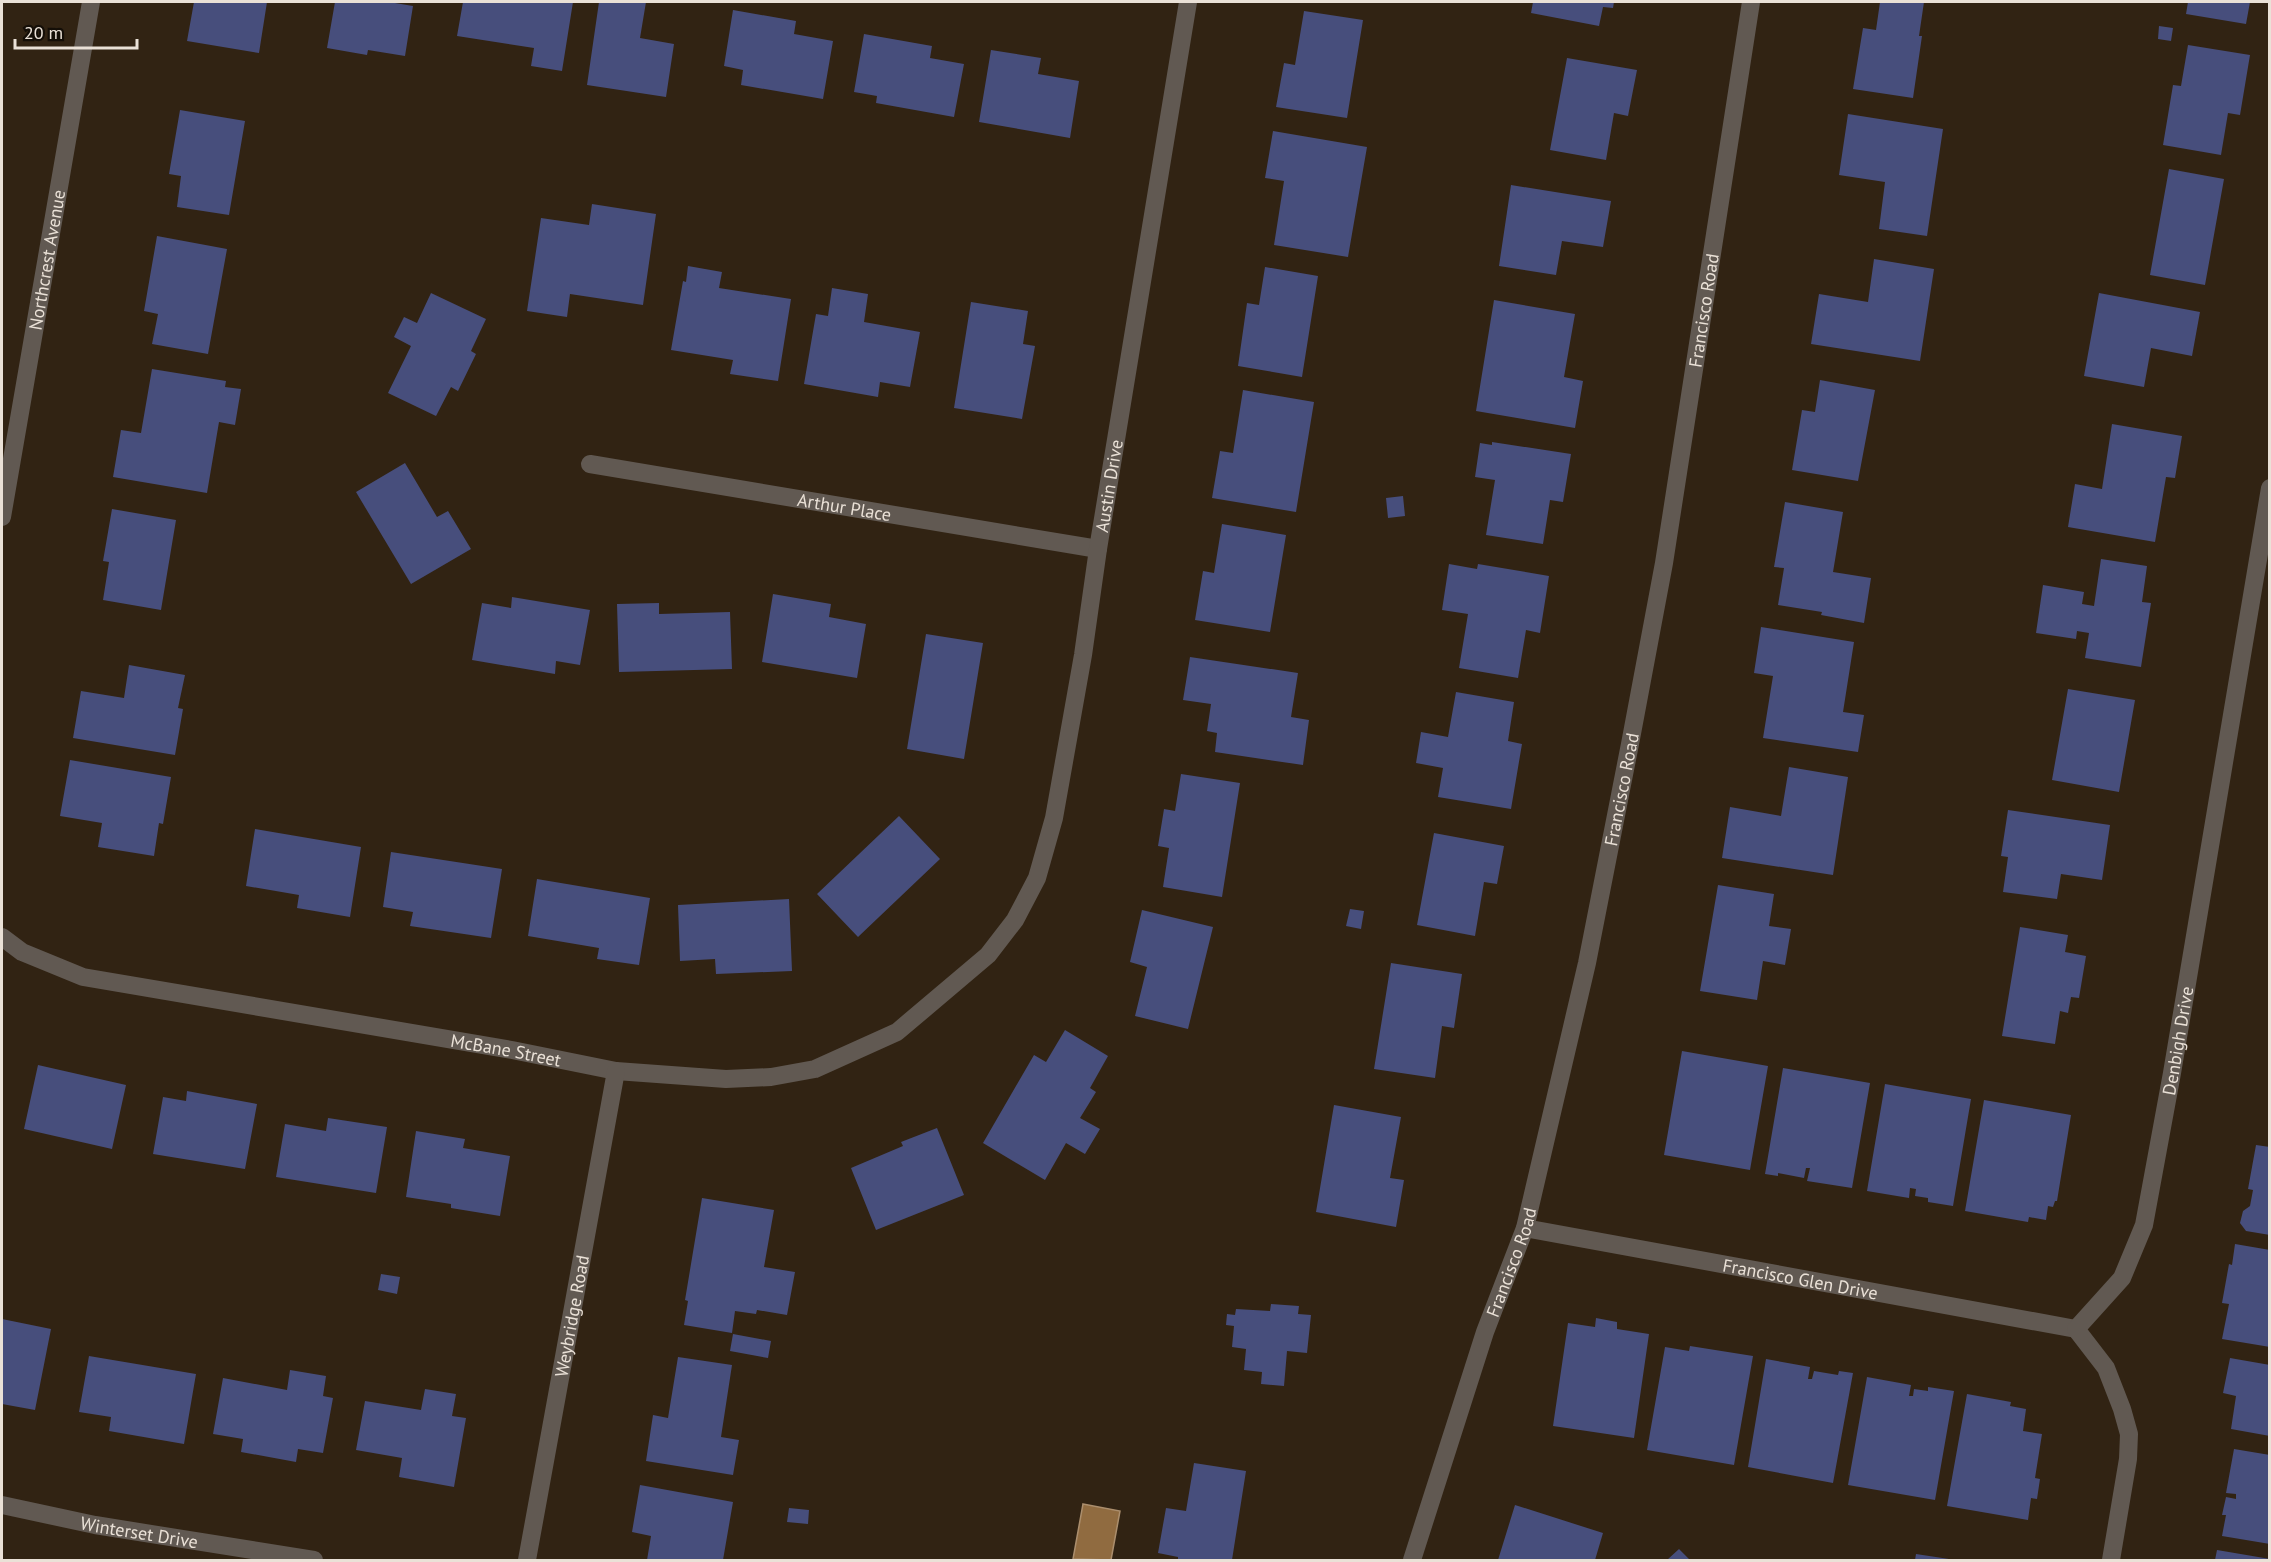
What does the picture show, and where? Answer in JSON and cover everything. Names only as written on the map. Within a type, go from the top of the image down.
[{"type":"street","name":"Northcrest Avenue","points":[[2,517],[91,2]]},
{"type":"street","name":"Austin Drive","points":[[988,955],[1015,920],[1037,878],[1054,818],[1083,655],[1098,549],[1188,2]]},
{"type":"street","name":"Francisco Road","points":[[1412,1560],[1485,1332],[1525,1228],[1587,963],[1664,563],[1751,2]]},
{"type":"street","name":"Arthur Place","points":[[590,464],[1098,549]]},
{"type":"street","name":"Denbigh Drive","points":[[2076,1329],[2122,1278],[2144,1225],[2172,1073],[2270,488]]},
{"type":"street","name":"McBane Street","points":[[2,937],[22,951],[83,977],[512,1050],[616,1071],[726,1079],[771,1077],[815,1069],[897,1032],[988,955]]},
{"type":"street","name":"Weybridge Road","points":[[527,1560],[616,1071]]},
{"type":"street","name":"Francisco Glen Drive","points":[[1525,1228],[2076,1329]]},
{"type":"street","points":[[2076,1329],[2106,1368],[2122,1408],[2129,1434],[2128,1459],[2110,1560]]},
{"type":"street","name":"Winterset Drive","points":[[2,1505],[95,1525],[314,1560]]},
{"type":"shaded area","points":[[1083,1504],[1120,1511],[1111,1560],[1073,1559]]},
{"type":"building","points":[[194,2],[267,2],[259,53],[187,41]]},
{"type":"building","points":[[335,2],[389,2],[413,6],[405,56],[368,50],[367,55],[327,48]]},
{"type":"building","points":[[463,2],[573,2],[562,71],[531,66],[534,48],[457,36]]},
{"type":"building","points":[[599,2],[646,2],[640,38],[674,44],[666,97],[587,85]]},
{"type":"building","points":[[1533,2],[1614,2],[1613,8],[1603,7],[1599,26],[1531,13]]},
{"type":"building","points":[[1880,2],[1924,2],[1919,36],[1922,36],[1913,98],[1853,89],[1863,28],[1876,30]]},
{"type":"building","points":[[2188,2],[2250,2],[2246,24],[2186,14]]},
{"type":"building","points":[[733,10],[796,21],[794,34],[833,41],[823,99],[741,85],[743,70],[724,66]]},
{"type":"building","points":[[1304,11],[1363,20],[1347,118],[1276,107],[1284,63],[1295,65]]},
{"type":"building","points":[[2159,26],[2173,28],[2171,41],[2158,39]]},
{"type":"building","points":[[864,34],[932,46],[930,58],[964,64],[954,117],[876,103],[877,96],[854,92]]},
{"type":"building","points":[[2188,45],[2250,55],[2240,115],[2228,113],[2221,155],[2163,145],[2173,85],[2181,86]]},
{"type":"building","points":[[991,50],[1041,58],[1038,74],[1079,81],[1070,138],[979,122]]},
{"type":"building","points":[[1567,58],[1637,70],[1628,116],[1614,113],[1606,160],[1550,150]]},
{"type":"building","points":[[180,110],[245,121],[229,215],[177,207],[181,176],[169,174]]},
{"type":"building","points":[[1848,114],[1943,129],[1927,236],[1879,229],[1885,182],[1839,175]]},
{"type":"building","points":[[1273,131],[1367,147],[1348,257],[1274,245],[1284,181],[1265,178]]},
{"type":"building","points":[[2169,169],[2224,179],[2205,285],[2150,275]]},
{"type":"building","points":[[1511,185],[1611,201],[1603,247],[1562,241],[1556,275],[1499,266]]},
{"type":"building","points":[[592,204],[656,214],[643,305],[570,294],[567,317],[527,311],[541,218],[589,225]]},
{"type":"building","points":[[157,236],[227,249],[208,354],[152,344],[158,314],[144,311]]},
{"type":"building","points":[[1874,259],[1934,269],[1920,361],[1811,344],[1819,294],[1868,302]]},
{"type":"building","points":[[688,266],[722,272],[719,288],[791,299],[778,381],[730,374],[733,360],[671,350],[683,281],[686,282]]},
{"type":"building","points":[[1265,267],[1318,276],[1302,377],[1238,366],[1247,303],[1259,305]]},
{"type":"building","points":[[832,288],[868,294],[864,322],[920,332],[910,387],[880,382],[878,397],[804,384],[816,314],[828,316]]},
{"type":"building","points":[[431,293],[486,319],[471,351],[476,354],[458,391],[451,387],[436,416],[388,393],[411,346],[394,337],[404,317],[417,323]]},
{"type":"building","points":[[2099,293],[2200,312],[2192,356],[2151,348],[2144,387],[2084,376]]},
{"type":"building","points":[[1494,300],[1575,314],[1564,377],[1583,381],[1575,428],[1476,411]]},
{"type":"building","points":[[971,302],[1028,311],[1023,344],[1035,346],[1022,419],[954,408]]},
{"type":"building","points":[[152,369],[226,381],[225,387],[241,389],[235,425],[219,422],[207,493],[113,477],[121,430],[141,433]]},
{"type":"building","points":[[1820,380],[1875,390],[1858,481],[1792,470],[1802,410],[1815,412]]},
{"type":"building","points":[[1243,390],[1314,402],[1296,512],[1212,498],[1220,451],[1233,453]]},
{"type":"building","points":[[2112,424],[2182,436],[2175,478],[2166,477],[2155,542],[2068,527],[2075,484],[2102,489]]},
{"type":"building","points":[[1492,442],[1571,454],[1563,502],[1550,500],[1543,544],[1486,535],[1495,480],[1475,477],[1480,443],[1492,445]]},
{"type":"building","points":[[405,463],[437,517],[448,511],[471,549],[411,584],[356,492]]},
{"type":"building","points":[[1403,496],[1405,516],[1388,518],[1386,498]]},
{"type":"building","points":[[1785,502],[1843,512],[1833,572],[1871,578],[1864,623],[1821,615],[1822,612],[1778,605],[1784,568],[1774,567]]},
{"type":"building","points":[[112,509],[176,520],[161,610],[103,600],[109,562],[103,561]]},
{"type":"building","points":[[1222,524],[1286,535],[1270,632],[1195,620],[1203,571],[1214,573]]},
{"type":"building","points":[[2101,559],[2147,566],[2142,602],[2151,603],[2141,667],[2085,658],[2089,633],[2077,631],[2076,639],[2036,633],[2043,585],[2084,592],[2082,604],[2094,606]]},
{"type":"building","points":[[1449,564],[1477,569],[1478,564],[1549,576],[1540,633],[1526,630],[1518,678],[1459,668],[1468,614],[1442,610]]},
{"type":"building","points":[[773,594],[831,604],[829,617],[866,624],[857,678],[762,662]]},
{"type":"building","points":[[512,597],[590,610],[580,665],[556,661],[555,674],[472,660],[482,603],[511,608]]},
{"type":"building","points":[[659,603],[659,614],[730,612],[732,669],[619,672],[617,604]]},
{"type":"building","points":[[1761,627],[1854,642],[1843,712],[1864,715],[1858,752],[1763,738],[1773,676],[1754,673]]},
{"type":"building","points":[[926,634],[983,643],[964,759],[907,749]]},
{"type":"building","points":[[1190,657],[1298,673],[1291,717],[1309,720],[1303,765],[1215,752],[1217,733],[1207,731],[1211,704],[1183,700]]},
{"type":"building","points":[[129,665],[185,675],[178,708],[183,709],[175,755],[73,738],[81,691],[124,698]]},
{"type":"building","points":[[2068,689],[2135,700],[2119,792],[2052,780]]},
{"type":"building","points":[[1456,692],[1514,702],[1508,741],[1522,744],[1511,809],[1438,797],[1443,768],[1416,763],[1421,732],[1448,737]]},
{"type":"building","points":[[70,760],[171,777],[163,824],[159,823],[154,856],[98,847],[102,823],[60,816]]},
{"type":"building","points":[[1789,767],[1848,777],[1833,875],[1722,858],[1730,807],[1781,816]]},
{"type":"building","points":[[1181,774],[1240,783],[1222,897],[1163,887],[1169,848],[1158,846],[1164,809],[1175,811]]},
{"type":"building","points":[[2008,810],[2110,825],[2102,880],[2061,874],[2057,899],[2003,892],[2008,857],[2001,856]]},
{"type":"building","points":[[899,816],[940,859],[858,937],[817,894]]},
{"type":"building","points":[[255,829],[361,847],[350,917],[297,908],[299,895],[246,886]]},
{"type":"building","points":[[1434,833],[1504,846],[1497,884],[1484,882],[1475,936],[1417,925]]},
{"type":"building","points":[[391,852],[502,869],[491,938],[410,926],[413,912],[383,907]]},
{"type":"building","points":[[537,879],[650,898],[639,965],[597,959],[599,948],[528,936]]},
{"type":"building","points":[[1718,885],[1774,894],[1769,926],[1791,929],[1785,965],[1763,961],[1757,1000],[1700,991]]},
{"type":"building","points":[[789,899],[792,971],[716,974],[715,959],[680,961],[678,905]]},
{"type":"building","points":[[1350,909],[1364,911],[1361,929],[1346,926]]},
{"type":"building","points":[[1142,910],[1213,927],[1188,1029],[1135,1016],[1147,967],[1130,962]]},
{"type":"building","points":[[2020,927],[2068,935],[2065,952],[2086,956],[2079,998],[2071,997],[2068,1013],[2060,1011],[2055,1044],[2002,1036]]},
{"type":"building","points":[[1391,963],[1462,974],[1454,1028],[1442,1026],[1435,1078],[1374,1069]]},
{"type":"building","points":[[1065,1030],[1108,1056],[1090,1088],[1096,1092],[1080,1118],[1100,1129],[1085,1154],[1066,1143],[1045,1180],[983,1143],[1034,1055],[1046,1062]]},
{"type":"building","points":[[1682,1051],[1768,1066],[1750,1170],[1664,1155]]},
{"type":"building","points":[[38,1065],[126,1085],[112,1149],[24,1129]]},
{"type":"building","points":[[1783,1068],[1870,1083],[1852,1188],[1807,1181],[1810,1168],[1806,1168],[1804,1178],[1778,1173],[1778,1176],[1765,1174]]},
{"type":"building","points":[[1885,1084],[1971,1099],[1953,1206],[1928,1202],[1928,1198],[1915,1196],[1916,1189],[1910,1188],[1909,1198],[1867,1191]]},
{"type":"building","points":[[187,1091],[257,1104],[245,1169],[153,1154],[163,1097],[186,1101]]},
{"type":"building","points":[[1984,1100],[2071,1115],[2057,1201],[2053,1207],[2048,1206],[2046,1220],[2029,1217],[2028,1222],[1965,1211]]},
{"type":"building","points":[[1334,1105],[1401,1117],[1390,1178],[1404,1180],[1396,1227],[1316,1212]]},
{"type":"building","points":[[328,1118],[387,1127],[376,1193],[276,1177],[285,1124],[326,1131]]},
{"type":"building","points":[[937,1128],[964,1195],[876,1230],[851,1168],[903,1146],[901,1142]]},
{"type":"building","points":[[416,1131],[465,1139],[463,1148],[510,1156],[500,1216],[451,1208],[451,1204],[406,1197]]},
{"type":"building","points":[[2256,1145],[2270,1147],[2270,1235],[2246,1231],[2240,1223],[2243,1211],[2250,1206],[2253,1190],[2248,1189]]},
{"type":"building","points":[[702,1198],[774,1210],[764,1267],[795,1272],[787,1315],[757,1310],[756,1314],[735,1311],[732,1333],[684,1325],[688,1301],[685,1300]]},
{"type":"building","points":[[2235,1244],[2270,1250],[2270,1347],[2222,1339],[2229,1304],[2222,1303]]},
{"type":"building","points":[[381,1274],[400,1277],[397,1294],[378,1290]]},
{"type":"building","points":[[1271,1304],[1299,1306],[1298,1314],[1311,1315],[1307,1353],[1287,1351],[1284,1386],[1261,1384],[1262,1372],[1244,1370],[1246,1349],[1232,1347],[1234,1326],[1226,1325],[1227,1314],[1235,1315],[1236,1309],[1270,1311]]},
{"type":"building","points":[[1596,1318],[1617,1322],[1617,1329],[1649,1334],[1634,1438],[1553,1426],[1568,1323],[1595,1327]]},
{"type":"building","points":[[2,1319],[51,1329],[35,1410],[2,1404]]},
{"type":"building","points":[[733,1334],[771,1341],[768,1358],[730,1351]]},
{"type":"building","points":[[1690,1346],[1753,1356],[1734,1465],[1647,1450],[1665,1347],[1689,1351]]},
{"type":"building","points":[[89,1356],[196,1374],[184,1444],[109,1431],[111,1417],[79,1412]]},
{"type":"building","points":[[678,1357],[732,1365],[721,1437],[739,1440],[733,1475],[646,1461],[653,1415],[668,1418]]},
{"type":"building","points":[[2230,1358],[2270,1365],[2270,1436],[2231,1429],[2236,1396],[2223,1393]]},
{"type":"building","points":[[1766,1359],[1810,1367],[1808,1379],[1812,1379],[1814,1371],[1838,1375],[1839,1371],[1853,1373],[1833,1483],[1748,1467]]},
{"type":"building","points":[[290,1370],[326,1376],[323,1396],[333,1398],[323,1453],[298,1449],[296,1462],[241,1452],[243,1439],[213,1434],[223,1378],[287,1390]]},
{"type":"building","points":[[1867,1377],[1911,1385],[1909,1396],[1913,1396],[1914,1389],[1928,1391],[1928,1387],[1954,1391],[1935,1500],[1848,1485]]},
{"type":"building","points":[[425,1389],[456,1394],[452,1416],[466,1418],[454,1487],[399,1477],[402,1458],[356,1450],[365,1401],[421,1410]]},
{"type":"building","points":[[1967,1394],[2011,1402],[2010,1406],[2026,1409],[2023,1431],[2042,1434],[2035,1478],[2040,1479],[2037,1499],[2031,1498],[2028,1520],[1947,1506]]},
{"type":"building","points":[[2234,1449],[2270,1455],[2270,1544],[2222,1536],[2226,1515],[2222,1515],[2226,1497],[2236,1499],[2236,1494],[2226,1493]]},
{"type":"building","points":[[1194,1463],[1246,1471],[1232,1560],[1184,1560],[1158,1553],[1166,1508],[1186,1511]]},
{"type":"building","points":[[640,1485],[733,1502],[723,1560],[647,1560],[651,1536],[632,1532]]},
{"type":"building","points":[[1515,1505],[1603,1533],[1595,1560],[1498,1560]]},
{"type":"building","points":[[789,1508],[809,1510],[808,1524],[787,1522]]},
{"type":"building","points":[[1679,1549],[1690,1560],[1667,1560]]},
{"type":"building","points":[[2217,1550],[2270,1559],[2270,1560],[2215,1560]]},
{"type":"building","points":[[1916,1554],[1949,1559],[1949,1560],[1915,1560]]}]
